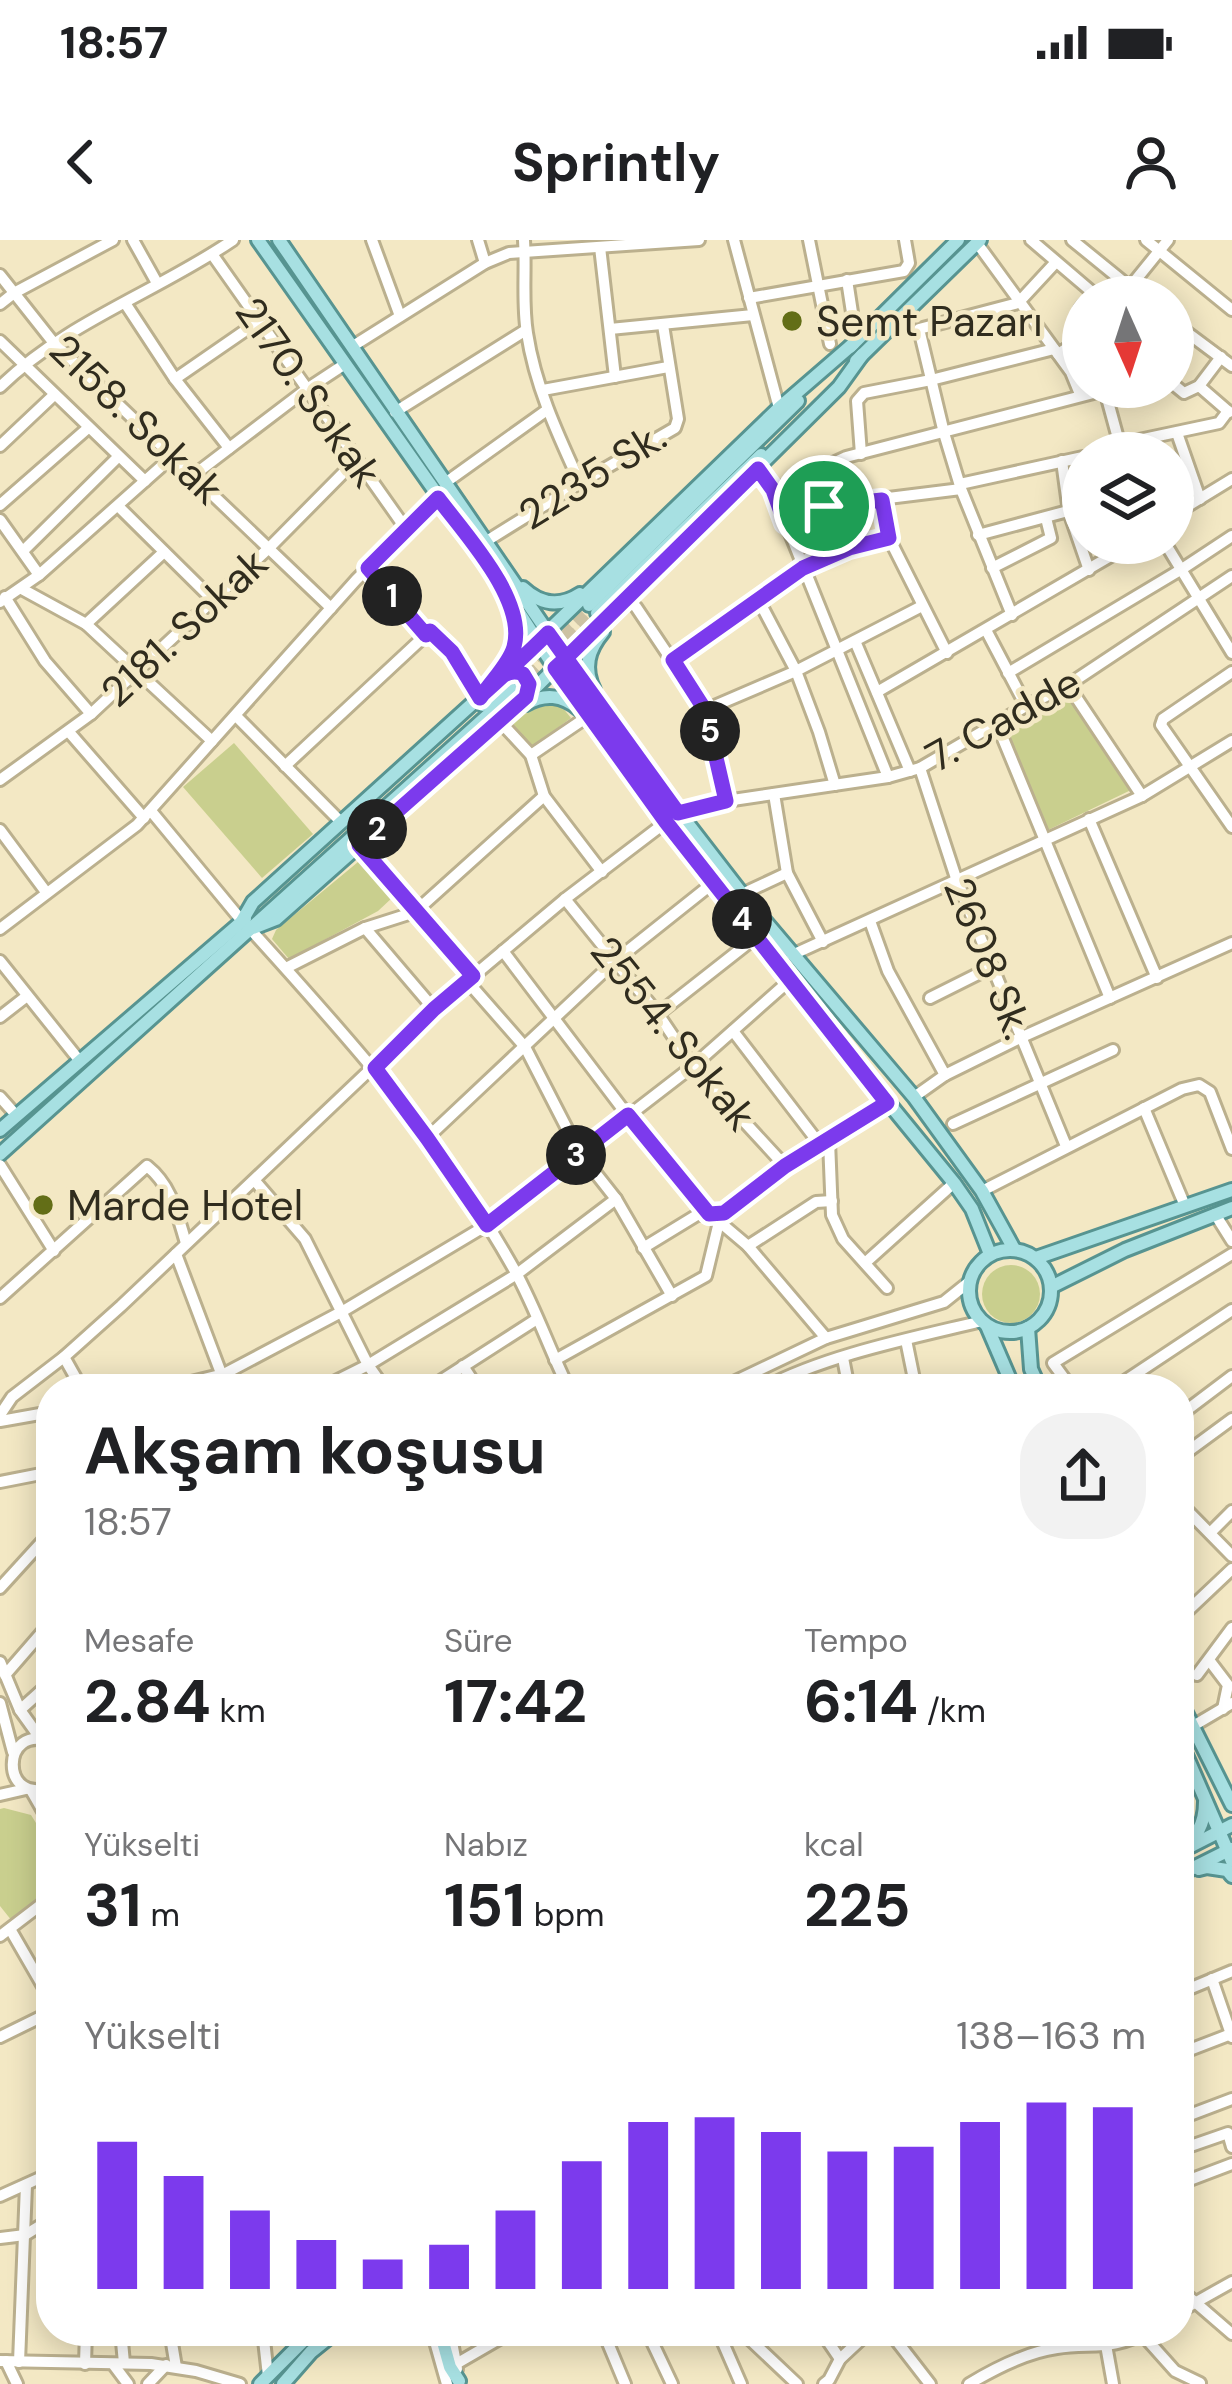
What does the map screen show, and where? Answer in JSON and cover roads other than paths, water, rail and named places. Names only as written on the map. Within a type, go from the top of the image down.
[{"type":"main road","points":[[258,240],[438,498],[543,637]]},
{"type":"main road","points":[[279,240],[485,542],[560,663],[672,817],[713,883],[954,1183],[972,1209],[991,1254]]},
{"type":"main road","points":[[607,729],[591,685],[588,659],[595,641],[839,388],[857,350],[958,240]]},
{"type":"main road","points":[[500,727],[514,686],[543,637],[593,610],[857,350],[978,242]]},
{"type":"main road","points":[[502,568],[533,597],[553,603],[574,598],[605,575],[822,368],[857,350]]},
{"type":"main road","points":[[482,696],[560,663],[593,610],[605,575]]},
{"type":"main road","points":[[246,925],[253,902],[482,696],[516,641],[514,617],[501,585]]},
{"type":"main road","points":[[593,610],[632,603]]},
{"type":"main road","points":[[0,1154],[246,925],[514,686],[529,688],[524,675],[513,671],[514,686]]},
{"type":"main road","points":[[0,1130],[246,925],[276,919],[533,700],[547,697],[572,703],[607,729]]},
{"type":"main road","points":[[672,817],[914,1097],[982,1191],[1014,1250]]},
{"type":"main road","points":[[1036,1258],[1232,1190]]},
{"type":"main road","points":[[1052,1287],[1124,1250],[1232,1208]]},
{"type":"main road","points":[[984,1323],[1007,1332],[1028,1328],[1046,1312],[1052,1287],[1036,1258],[1014,1250],[991,1254],[969,1282],[971,1306],[1007,1374]]},
{"type":"main road","points":[[1028,1328],[1033,1374]]},
{"type":"main road","points":[[1194,1728],[1232,1805]]},
{"type":"main road","points":[[1194,1765],[1215,1800],[1218,1828]]},
{"type":"main road","points":[[1194,1770],[1227,1854],[1194,1866]]},
{"type":"main road","points":[[1194,1839],[1205,1817],[1204,1795]]},
{"type":"main road","points":[[1194,1869],[1227,1870],[1232,1876]]},
{"type":"main road","points":[[264,2380],[299,2346]]},
{"type":"main road","points":[[284,2384],[315,2346]]},
{"type":"main road","points":[[311,2352],[318,2346]]},
{"type":"main road","points":[[440,2346],[455,2383]]},
{"type":"street","points":[[0,304],[113,240]]},
{"type":"street","points":[[133,240],[158,284]]},
{"type":"street","points":[[0,387],[53,342],[233,240]]},
{"type":"street","points":[[372,240],[400,316]]},
{"type":"street","points":[[478,240],[485,263]]},
{"type":"street","points":[[353,346],[485,263],[525,246],[600,248],[699,240]]},
{"type":"street","points":[[734,240],[779,408]]},
{"type":"street","points":[[809,240],[830,344]]},
{"type":"street","points":[[748,298],[904,271],[909,263],[905,240]]},
{"type":"street","points":[[1031,240],[1071,276]]},
{"type":"street","points":[[1072,240],[1116,276]]},
{"type":"street","points":[[1146,240],[1232,310]]},
{"type":"street","points":[[1139,276],[1168,240]]},
{"type":"street","points":[[978,242],[1062,359]]},
{"type":"street","points":[[525,246],[526,330],[535,370],[580,483]]},
{"type":"street","name":"2170. Sokak","points":[[215,248],[259,321],[406,529]]},
{"type":"street","points":[[600,248],[615,377]]},
{"type":"street","points":[[1012,615],[960,487],[919,329],[1018,303],[1056,262]]},
{"type":"street","points":[[1105,276],[1109,271]]},
{"type":"street","name":"2158. Sokak","points":[[0,275],[53,342],[332,608]]},
{"type":"street","points":[[847,280],[854,319]]},
{"type":"street","points":[[125,303],[175,379],[230,448]]},
{"type":"street","points":[[610,329],[753,315]]},
{"type":"street","points":[[175,379],[259,321]]},
{"type":"street","name":"2235 Sk.","points":[[485,542],[675,428],[678,419],[663,325]]},
{"type":"street","points":[[395,412],[526,330]]},
{"type":"street","points":[[1194,337],[1232,366]]},
{"type":"street","points":[[0,341],[145,482]]},
{"type":"street","points":[[861,454],[857,401],[864,393],[1062,348]]},
{"type":"street","points":[[1194,388],[1221,357]]},
{"type":"street","points":[[194,475],[345,364]]},
{"type":"street","points":[[543,390],[668,367]]},
{"type":"street","points":[[1181,432],[1219,423],[1230,412],[1199,386]]},
{"type":"street","points":[[0,446],[54,395]]},
{"type":"street","points":[[773,490],[846,458],[1062,399]]},
{"type":"street","points":[[445,483],[548,410]]},
{"type":"street","points":[[0,505],[88,428]]},
{"type":"street","points":[[8,593],[38,575],[173,456]]},
{"type":"street","points":[[23,551],[118,457]]},
{"type":"street","name":"2181. Sokak","points":[[0,781],[91,714],[271,548],[356,460]]},
{"type":"street","points":[[785,523],[824,506],[960,487],[1062,460]]},
{"type":"street","points":[[758,469],[773,490],[888,777]]},
{"type":"street","points":[[1194,503],[1232,479]]},
{"type":"street","points":[[1194,482],[1200,499]]},
{"type":"street","points":[[0,929],[147,814],[368,568],[438,498]]},
{"type":"street","points":[[882,500],[889,538],[946,653]]},
{"type":"street","points":[[118,506],[214,602]]},
{"type":"street","points":[[978,535],[1062,514]]},
{"type":"street","points":[[992,568],[1052,538],[1046,518]]},
{"type":"street","points":[[0,520],[38,575]]},
{"type":"street","points":[[1009,673],[1232,536]]},
{"type":"street","points":[[673,660],[803,568],[849,548],[889,538]]},
{"type":"street","points":[[86,624],[164,552]]},
{"type":"street","points":[[1087,564],[1089,570]]},
{"type":"street","points":[[878,692],[1099,564]]},
{"type":"street","points":[[1179,564],[1232,653]]},
{"type":"street","points":[[368,568],[452,652],[482,696]]},
{"type":"street","name":"7. Cadde","points":[[672,817],[726,801],[915,769],[1068,685],[1232,576]]},
{"type":"street","points":[[8,593],[86,624],[212,741]]},
{"type":"street","points":[[8,593],[45,661],[91,714]]},
{"type":"street","points":[[758,599],[796,671],[835,785]]},
{"type":"street","points":[[632,603],[705,710],[726,801]]},
{"type":"street","points":[[705,710],[796,671],[922,606]]},
{"type":"street","points":[[986,630],[1026,706]]},
{"type":"street","points":[[285,766],[428,633]]},
{"type":"street","name":"2608 Sk.","points":[[855,641],[915,769],[1066,1146]]},
{"type":"street","points":[[1232,672],[1160,725],[1232,827]]},
{"type":"street","points":[[1068,685],[1142,796]]},
{"type":"street","points":[[236,716],[341,822]]},
{"type":"street","points":[[531,755],[587,717]]},
{"type":"street","points":[[997,724],[1110,998]]},
{"type":"street","points":[[500,727],[531,755],[544,796],[602,872]]},
{"type":"street","points":[[69,732],[375,1068],[517,1274],[562,1374]]},
{"type":"street","points":[[792,955],[1142,796],[1232,741]]},
{"type":"street","points":[[774,794],[787,873],[823,942]]},
{"type":"street","points":[[286,968],[365,928],[415,912],[544,796]]},
{"type":"street","points":[[42,1374],[255,1181],[434,1009],[672,817]]},
{"type":"street","points":[[1089,819],[1157,978]]},
{"type":"street","points":[[0,830],[46,892]]},
{"type":"street","points":[[359,845],[525,1047],[579,1152],[616,1198],[672,1296]]},
{"type":"street","points":[[742,894],[787,873]]},
{"type":"street","points":[[427,1138],[615,961],[713,883]]},
{"type":"street","name":"2554. Sokak","points":[[565,899],[658,1014],[693,1066],[785,1166]]},
{"type":"street","points":[[870,921],[889,971],[944,1075]]},
{"type":"street","points":[[365,928],[434,1009]]},
{"type":"street","points":[[658,1014],[756,937]]},
{"type":"street","points":[[914,1097],[944,1075],[1020,1038],[1232,943]]},
{"type":"street","points":[[503,951],[628,1115],[714,1218],[748,1246],[826,1338]]},
{"type":"street","points":[[0,962],[79,1060]]},
{"type":"street","points":[[930,998],[992,967]]},
{"type":"street","points":[[226,1374],[487,1225],[693,1066],[790,981]]},
{"type":"street","points":[[0,1017],[27,996]]},
{"type":"street","points":[[733,1030],[825,1144],[832,1215],[843,1239],[887,1288]]},
{"type":"street","points":[[953,1124],[1114,1050]]},
{"type":"street","points":[[982,1191],[1182,1089],[1199,1085],[1210,1092],[1232,1149]]},
{"type":"street","points":[[0,1097],[16,1115]]},
{"type":"street","points":[[643,1248],[697,1215],[714,1218],[724,1213],[785,1166],[887,1103]]},
{"type":"street","points":[[1144,1108],[1185,1206]]},
{"type":"street","points":[[0,1165],[54,1251]]},
{"type":"street","points":[[0,1298],[147,1166],[170,1192],[186,1243]]},
{"type":"street","points":[[255,1181],[305,1238],[374,1374]]},
{"type":"street","points":[[865,1263],[954,1183]]},
{"type":"street","points":[[350,1374],[517,1274],[616,1198]]},
{"type":"street","points":[[748,1246],[816,1202],[832,1201]]},
{"type":"street","points":[[1215,1214],[1232,1240]]},
{"type":"street","points":[[555,1360],[706,1276],[714,1218]]},
{"type":"street","points":[[176,1254],[224,1374]]},
{"type":"street","points":[[1061,1374],[1053,1363],[1232,1254]]},
{"type":"street","points":[[750,1374],[826,1338],[944,1302],[969,1282]]},
{"type":"street","points":[[1136,1374],[1232,1310]]},
{"type":"street","points":[[451,1374],[536,1319]]},
{"type":"street","points":[[798,1374],[905,1340],[984,1323]]},
{"type":"street","points":[[905,1340],[913,1374]]},
{"type":"street","points":[[64,1357],[74,1374]]},
{"type":"street","points":[[843,1358],[846,1374]]},
{"type":"street","points":[[463,1366],[468,1374]]},
{"type":"street","points":[[1194,1405],[1232,1376]]},
{"type":"street","points":[[0,1418],[12,1397],[36,1379]]},
{"type":"street","points":[[0,1418],[36,1414]]},
{"type":"street","points":[[1194,1447],[1232,1419]]},
{"type":"street","points":[[0,1482],[36,1475]]},
{"type":"street","points":[[1210,1533],[1232,1511]]},
{"type":"street","points":[[1194,1517],[1232,1556]]},
{"type":"street","points":[[0,1588],[36,1550]]},
{"type":"street","points":[[1194,1605],[1232,1569]]},
{"type":"street","points":[[1197,1675],[1232,1628]]},
{"type":"street","points":[[5,1675],[36,1639]]},
{"type":"street","points":[[1194,1725],[1228,1706],[1228,1684],[1209,1660]]},
{"type":"street","points":[[0,1662],[20,1710],[36,1728]]},
{"type":"street","points":[[20,1710],[36,1696]]},
{"type":"street","points":[[0,1703],[14,1778],[36,1802]]},
{"type":"street","points":[[8,1761],[26,1740],[36,1740]]},
{"type":"street","points":[[0,1795],[36,1789]]},
{"type":"street","points":[[36,1909],[5,1933],[36,1978]]},
{"type":"street","points":[[1194,1987],[1232,1972]]},
{"type":"street","points":[[1194,2049],[1232,2036],[1212,1979]]},
{"type":"street","points":[[0,2037],[36,2019]]},
{"type":"street","points":[[1194,2113],[1232,2099]]},
{"type":"street","points":[[1194,2145],[1228,2133],[1232,2147]]},
{"type":"street","points":[[1194,2178],[1232,2164]]},
{"type":"street","points":[[0,2195],[36,2180]]},
{"type":"street","points":[[17,2384],[8,2361],[25,2235],[26,2185]]},
{"type":"street","points":[[0,2238],[25,2235],[36,2228]]},
{"type":"street","points":[[1194,2299],[1232,2282]]},
{"type":"street","points":[[1194,2302],[1232,2334]]},
{"type":"street","points":[[85,2364],[86,2346]]},
{"type":"street","points":[[120,2346],[118,2363],[128,2384]]},
{"type":"street","points":[[170,2346],[171,2366]]},
{"type":"street","points":[[263,2346],[264,2380]]},
{"type":"street","points":[[453,2346],[455,2383]]},
{"type":"street","points":[[456,2364],[487,2346]]},
{"type":"street","points":[[609,2346],[625,2384]]},
{"type":"street","points":[[654,2346],[672,2384]]},
{"type":"street","points":[[725,2346],[742,2384]]},
{"type":"street","points":[[756,2346],[797,2384]]},
{"type":"street","points":[[831,2346],[840,2359]]},
{"type":"street","points":[[829,2383],[840,2359],[854,2346]]},
{"type":"street","points":[[901,2346],[930,2384]]},
{"type":"street","points":[[969,2384],[1050,2349],[1092,2346]]},
{"type":"street","points":[[1106,2346],[1113,2384]]},
{"type":"street","points":[[1156,2346],[1175,2371],[1192,2382]]},
{"type":"street","points":[[8,2361],[171,2366],[240,2384]]},
{"type":"street","points":[[148,2384],[171,2366]]},
{"type":"tunnel","points":[[509,683],[589,605]]},
{"type":"tunnel","points":[[516,690],[597,613]]},
{"type":"place","name":"Semt Pazarı","points":[[792,321]]},
{"type":"place","name":"Marde Hotel","points":[[43,1205]]}]
